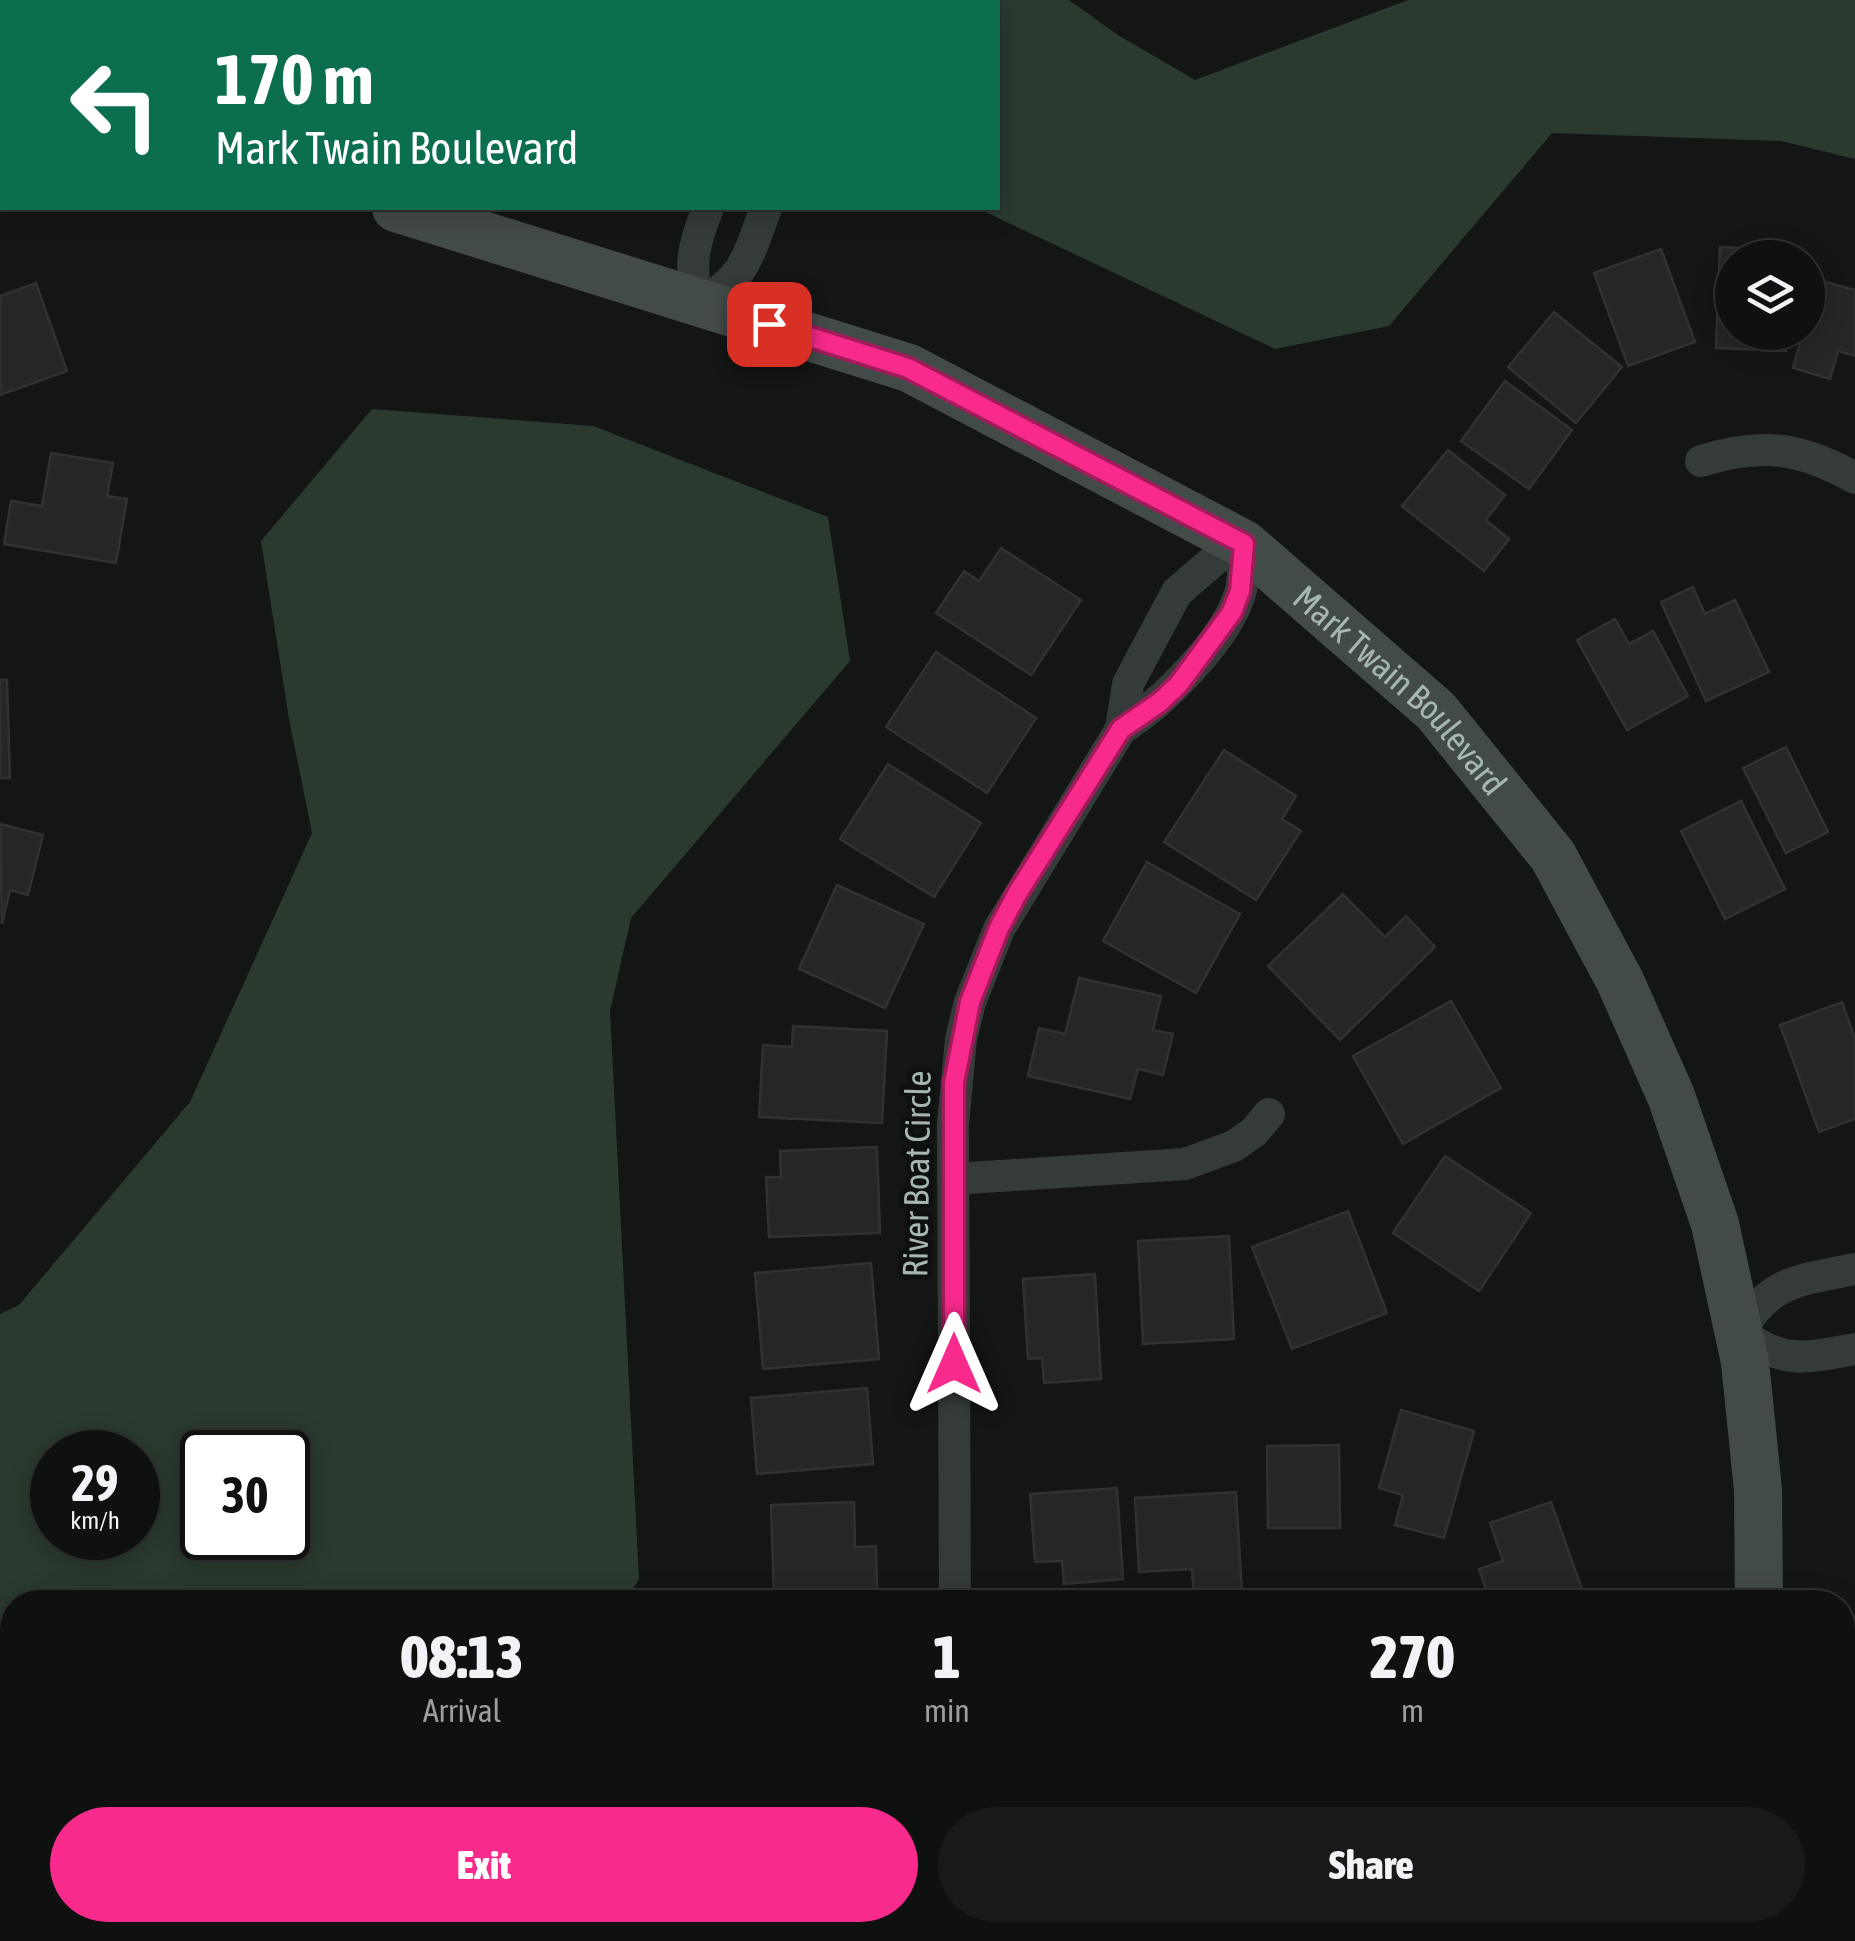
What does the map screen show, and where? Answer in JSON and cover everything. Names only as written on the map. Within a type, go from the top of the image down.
[{"type":"street","name":"Mark Twain Boulevard","points":[[402,210],[908,368],[1244,544],[1436,711],[1553,856],[1620,981],[1671,1096],[1715,1224],[1740,1332],[1755,1444],[1758,1590]]},
{"type":"street","points":[[707,210],[692,255],[699,302],[734,281],[745,264],[765,210]]},
{"type":"street","points":[[1701,461],[1754,448],[1785,450],[1811,457],[1855,478]]},
{"type":"street","name":"River Boat Circle","points":[[955,1590],[953,1179],[958,1054],[984,964],[1017,894],[1121,729],[1179,684],[1232,612],[1240,591],[1244,544],[1218,556],[1178,592],[1128,684],[1121,729]]},
{"type":"street","points":[[953,1179],[1186,1164],[1234,1146],[1270,1114]]},
{"type":"street","points":[[1855,1270],[1788,1283],[1768,1294],[1740,1332],[1760,1348],[1783,1357],[1855,1349]]},
{"type":"shaded area","points":[[1000,0],[1069,0],[1118,35],[1195,80],[1408,0],[1855,0],[1855,159],[1781,141],[1552,133],[1389,326],[1275,349],[981,210],[1000,210]]},
{"type":"shaded area","points":[[372,409],[593,426],[828,517],[850,661],[631,918],[610,1011],[639,1579],[632,1590],[0,1590],[0,1314],[19,1305],[190,1102],[312,833],[289,719],[261,541]]},
{"type":"building","points":[[1661,249],[1695,342],[1628,366],[1594,273]]},
{"type":"building","points":[[1825,282],[1855,290],[1855,356],[1838,351],[1830,379],[1793,368],[1798,350],[1825,350]]},
{"type":"building","points":[[36,283],[67,371],[0,395],[0,296]]},
{"type":"building","points":[[1554,312],[1622,367],[1576,423],[1508,367]]},
{"type":"building","points":[[1505,381],[1572,430],[1529,489],[1461,441]]},
{"type":"building","points":[[1448,450],[1505,495],[1486,520],[1509,539],[1484,571],[1402,506]]},
{"type":"building","points":[[51,453],[113,463],[107,496],[127,499],[116,563],[4,544],[11,501],[42,506]]},
{"type":"building","points":[[1001,548],[1081,600],[1031,675],[936,613],[964,571],[979,581]]},
{"type":"building","points":[[1693,587],[1705,614],[1735,600],[1769,672],[1706,701],[1661,602]]},
{"type":"building","points":[[1615,619],[1629,644],[1653,631],[1688,696],[1627,730],[1577,640]]},
{"type":"building","points":[[936,652],[1036,718],[987,793],[886,727]]},
{"type":"building","points":[[0,680],[7,680],[10,778],[0,778]]},
{"type":"building","points":[[1786,747],[1828,832],[1786,853],[1743,768]]},
{"type":"building","points":[[1224,750],[1296,796],[1282,819],[1301,831],[1256,900],[1164,842]]},
{"type":"building","points":[[888,764],[981,823],[934,897],[840,839]]},
{"type":"building","points":[[1741,801],[1785,889],[1725,919],[1681,831]]},
{"type":"building","points":[[0,824],[43,835],[28,895],[10,890],[2,924]]},
{"type":"building","points":[[1147,862],[1240,914],[1196,993],[1103,941]]},
{"type":"building","points":[[837,885],[924,924],[885,1008],[799,969]]},
{"type":"building","points":[[1343,894],[1385,937],[1406,916],[1435,947],[1340,1040],[1268,966]]},
{"type":"building","points":[[1079,978],[1161,996],[1153,1030],[1173,1034],[1163,1075],[1138,1069],[1130,1099],[1028,1076],[1039,1028],[1065,1034]]},
{"type":"building","points":[[1451,1001],[1501,1088],[1403,1144],[1353,1056]]},
{"type":"building","points":[[1842,1002],[1855,1039],[1855,1119],[1819,1132],[1780,1025]]},
{"type":"building","points":[[793,1026],[887,1031],[882,1123],[759,1117],[763,1045],[792,1047]]},
{"type":"building","points":[[877,1147],[880,1233],[769,1237],[766,1177],[781,1177],[780,1151]]},
{"type":"building","points":[[1445,1156],[1531,1213],[1479,1291],[1393,1233]]},
{"type":"building","points":[[1348,1211],[1387,1313],[1292,1349],[1252,1247]]},
{"type":"building","points":[[1229,1236],[1234,1339],[1143,1344],[1138,1241]]},
{"type":"building","points":[[871,1263],[879,1359],[763,1369],[755,1273]]},
{"type":"building","points":[[1095,1274],[1101,1379],[1044,1383],[1042,1358],[1028,1359],[1023,1279]]},
{"type":"building","points":[[867,1388],[873,1464],[757,1474],[751,1398]]},
{"type":"building","points":[[1401,1410],[1474,1431],[1444,1538],[1395,1525],[1403,1495],[1379,1488]]},
{"type":"building","points":[[1339,1445],[1340,1528],[1268,1528],[1267,1446]]},
{"type":"building","points":[[1117,1488],[1123,1579],[1064,1584],[1062,1561],[1035,1562],[1030,1494]]},
{"type":"building","points":[[1236,1492],[1242,1590],[1194,1590],[1192,1569],[1139,1572],[1135,1498]]},
{"type":"building","points":[[854,1502],[855,1547],[876,1546],[877,1590],[774,1590],[771,1505]]},
{"type":"building","points":[[1551,1502],[1582,1590],[1486,1590],[1479,1569],[1503,1561],[1490,1523]]},
{"type":"route","points":[[769,324],[908,368],[1244,544],[1240,591],[1232,612],[1179,684],[1121,729],[1017,894],[970,1002],[954,1083],[954,1364]]}]
